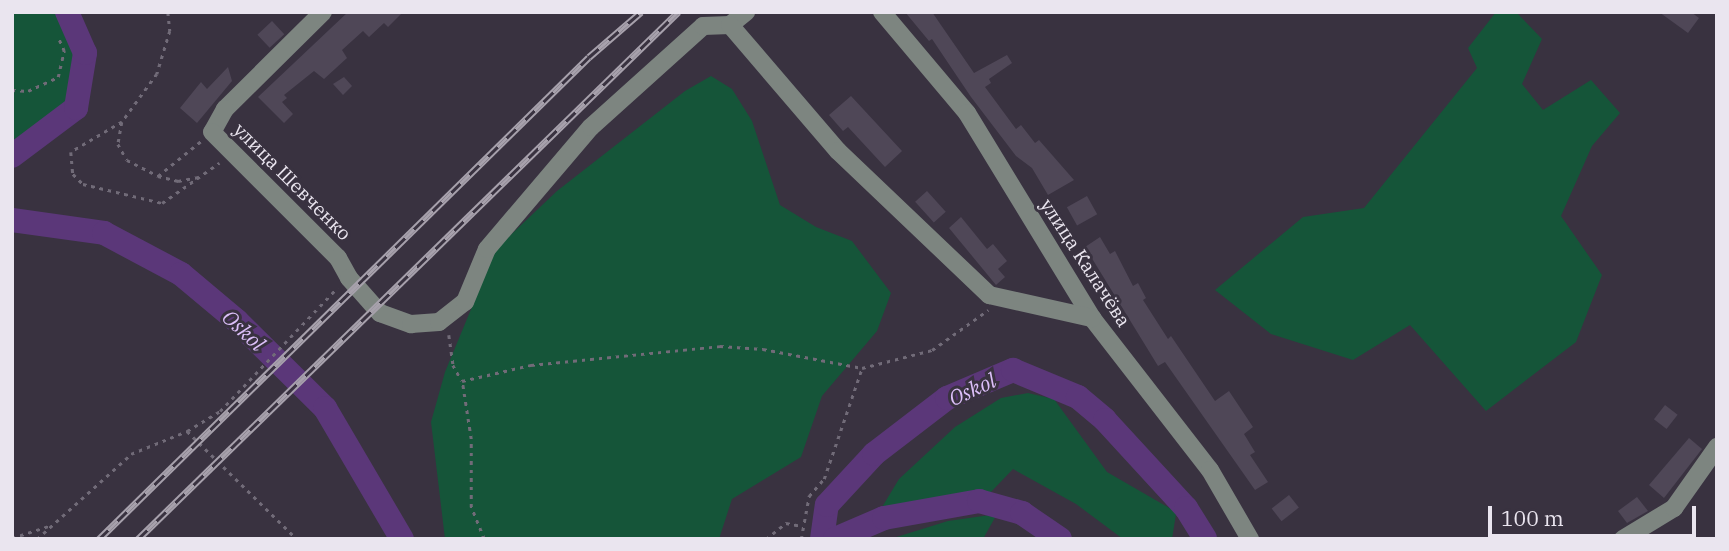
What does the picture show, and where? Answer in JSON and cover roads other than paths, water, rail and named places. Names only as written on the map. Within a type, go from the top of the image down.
[{"type":"street","name":"улица Шевченко","points":[[323,12],[225,109],[212,132],[338,258],[347,274],[380,313],[411,324],[439,322],[465,302],[487,249],[591,127],[703,26],[730,25]]},
{"type":"street","points":[[746,12],[730,25],[838,151],[960,270],[989,295],[1092,318]]},
{"type":"street","name":"улица Калачёва","points":[[882,12],[967,113],[1092,318],[1210,470],[1250,539]]},
{"type":"street","points":[[1623,539],[1674,508],[1717,447]]},
{"type":"waterway","points":[[12,156],[76,108],[85,53],[67,12]]},
{"type":"waterway","name":"Oskol","points":[[12,220],[104,233],[181,274],[237,321],[325,408],[402,539]]},
{"type":"waterway","name":"Oskol","points":[[822,539],[827,505],[874,454],[947,398],[1013,370],[1078,397],[1105,420],[1186,508],[1205,539]]},
{"type":"waterway","points":[[835,539],[884,518],[979,501],[1022,513],[1060,539]]},
{"type":"railway","points":[[99,539],[589,57],[641,12]]},
{"type":"railway","points":[[138,539],[678,12]]}]
